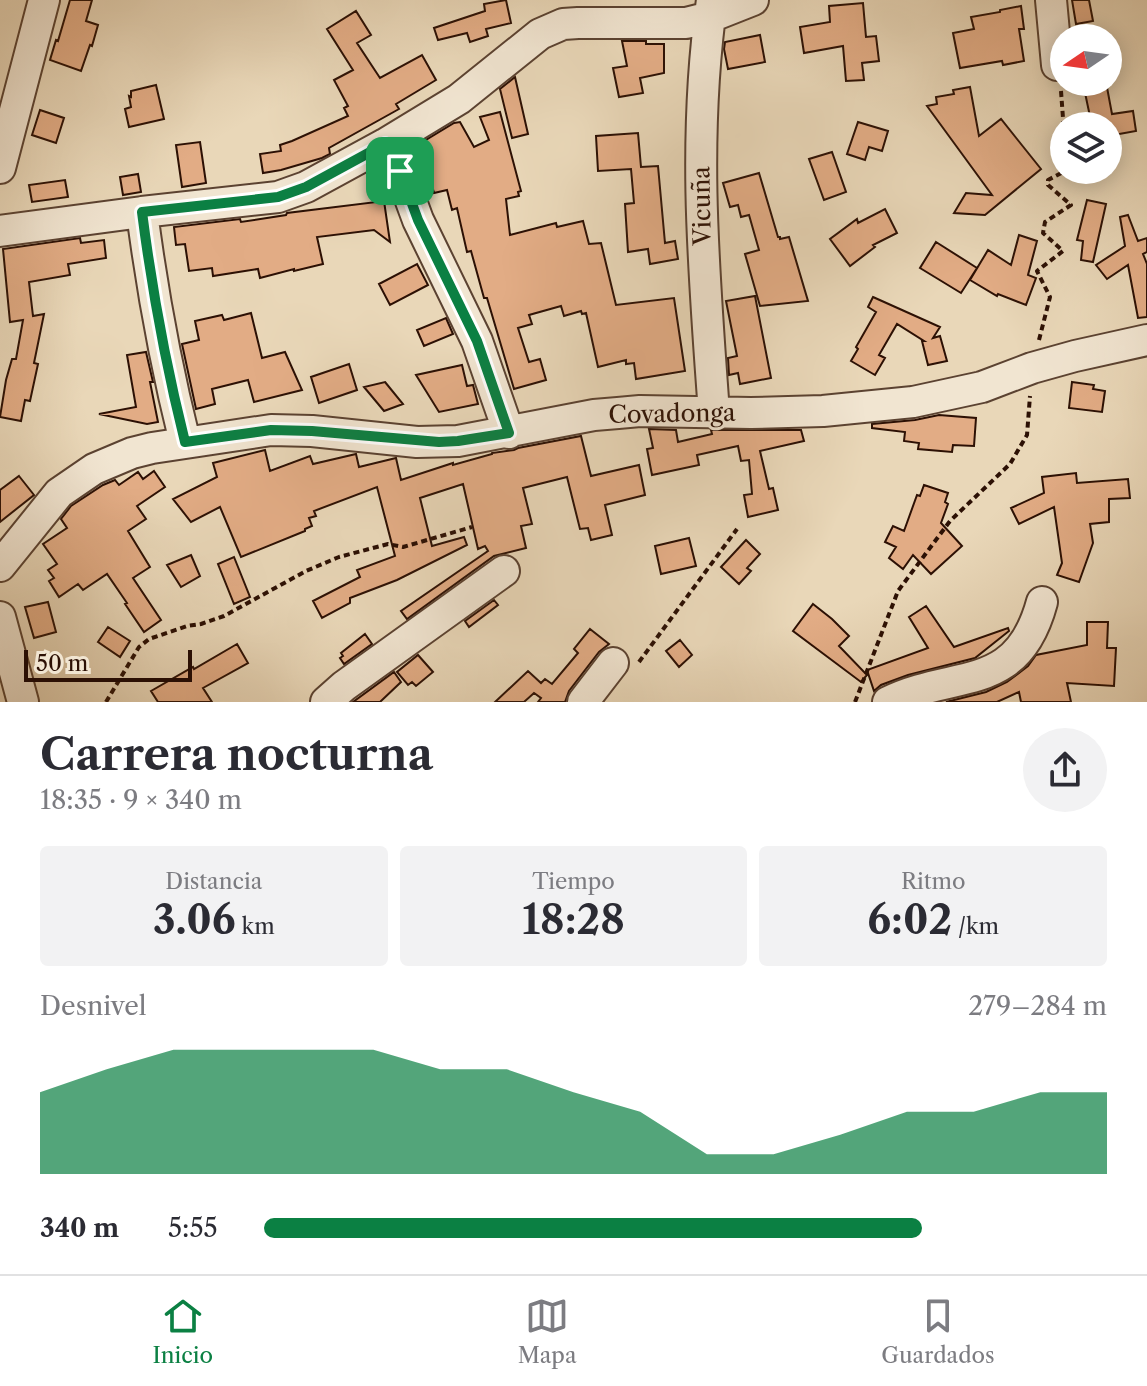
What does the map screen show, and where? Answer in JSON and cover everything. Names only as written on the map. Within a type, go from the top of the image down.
[{"type":"street","points":[[0,168],[44,0]]},
{"type":"street","points":[[0,231],[278,197],[306,187],[459,99],[549,28],[578,23],[686,23],[711,9],[753,0]]},
{"type":"street","points":[[1051,0],[1053,24]]},
{"type":"street","name":"Vicuña","points":[[711,9],[703,84],[701,190],[704,292],[714,413]]},
{"type":"street","points":[[385,144],[477,341],[509,433]]},
{"type":"street","points":[[142,212],[158,321],[185,442]]},
{"type":"street","name":"Covadonga","points":[[0,566],[59,493],[76,480],[132,453],[185,442],[271,430],[458,441],[606,414],[640,411],[823,411],[913,402],[982,387],[1032,368],[1147,340]]},
{"type":"street","points":[[326,702],[504,571]]},
{"type":"street","points":[[888,702],[914,691],[975,678],[1002,665],[1024,644],[1042,602]]},
{"type":"street","points":[[0,617],[23,702]]},
{"type":"street","points":[[583,702],[613,663]]},
{"type":"path","points":[[855,702],[898,591],[950,521],[1010,464],[1027,435],[1032,368],[1050,297],[1037,271],[1063,251],[1043,233],[1045,222],[1071,205],[1048,185],[1050,179]]},
{"type":"path","points":[[106,702],[139,647],[149,639],[224,616],[306,571],[339,557],[388,544],[403,547],[472,527]]},
{"type":"path","points":[[613,663],[639,664],[737,529]]},
{"type":"building","points":[[70,0],[92,0],[86,21],[98,25],[81,71],[50,60]]},
{"type":"building","points":[[506,0],[511,23],[486,29],[488,36],[470,42],[467,33],[438,40],[434,28],[485,11],[484,4]]},
{"type":"building","points":[[1072,0],[1089,0],[1093,21],[1076,24]]},
{"type":"building","points":[[863,3],[866,37],[876,36],[879,61],[862,63],[864,80],[846,81],[843,46],[804,53],[800,27],[830,22],[829,6]]},
{"type":"building","points":[[1021,6],[1024,29],[1019,29],[1024,61],[960,68],[953,33],[974,29],[971,17]]},
{"type":"building","points":[[356,11],[371,35],[357,43],[380,78],[422,55],[436,80],[396,104],[399,109],[329,148],[330,154],[263,173],[260,154],[281,151],[280,145],[348,116],[344,108],[348,106],[334,80],[353,70],[327,29]]},
{"type":"building","points":[[760,35],[765,62],[728,69],[725,42]]},
{"type":"building","points":[[622,41],[664,44],[664,73],[640,78],[643,93],[619,97],[613,68],[627,66]]},
{"type":"building","points":[[515,77],[528,134],[512,138],[500,89]]},
{"type":"building","points":[[156,85],[164,119],[129,127],[125,109],[131,107],[131,91]]},
{"type":"building","points":[[970,87],[979,136],[1001,119],[1041,169],[985,215],[954,213],[966,193],[992,195],[927,106],[937,104],[936,97]]},
{"type":"building","points":[[1086,96],[1109,96],[1112,112],[1089,112]]},
{"type":"building","points":[[40,110],[64,118],[56,143],[32,135]]},
{"type":"building","points":[[1133,111],[1136,131],[1122,134],[1122,113]]},
{"type":"building","points":[[500,112],[521,191],[518,192],[519,196],[506,199],[510,235],[556,223],[557,227],[583,221],[589,244],[601,243],[616,305],[674,298],[685,371],[636,379],[634,363],[626,364],[626,360],[598,367],[586,313],[582,314],[581,311],[564,316],[561,306],[529,315],[532,324],[518,328],[529,362],[540,359],[546,380],[514,389],[471,251],[467,252],[457,208],[452,210],[447,190],[434,193],[429,174],[424,175],[419,156],[414,158],[411,149],[460,122],[474,147],[489,140],[480,117]]},
{"type":"building","points":[[858,122],[888,131],[882,151],[869,147],[865,160],[847,154]]},
{"type":"building","points":[[638,133],[641,167],[658,166],[665,243],[675,241],[678,259],[650,264],[648,249],[628,252],[625,204],[634,203],[631,169],[598,171],[596,136]]},
{"type":"building","points":[[200,142],[206,183],[182,187],[176,145]]},
{"type":"building","points":[[832,152],[846,192],[824,200],[809,159]]},
{"type":"building","points":[[759,173],[778,237],[789,237],[808,301],[760,306],[745,254],[759,250],[749,215],[741,217],[738,205],[730,207],[723,183]]},
{"type":"building","points":[[138,174],[141,192],[123,195],[120,177]]},
{"type":"building","points":[[65,180],[68,197],[32,202],[29,185]]},
{"type":"building","points":[[1087,200],[1106,204],[1093,262],[1081,260],[1083,241],[1077,240]]},
{"type":"building","points":[[384,201],[390,242],[374,230],[317,237],[323,264],[294,271],[260,278],[258,269],[213,276],[212,268],[189,271],[185,244],[176,245],[174,227],[240,219],[241,222]]},
{"type":"building","points":[[885,209],[897,233],[873,245],[875,247],[850,266],[830,239],[857,219],[858,223]]},
{"type":"building","points":[[1128,215],[1138,241],[1147,238],[1147,252],[1143,254],[1147,264],[1147,317],[1138,318],[1128,265],[1107,279],[1096,265],[1125,246],[1120,217]]},
{"type":"building","points":[[1019,235],[1037,241],[1028,275],[1036,278],[1026,305],[997,296],[970,280],[988,250],[1011,265]]},
{"type":"building","points":[[80,238],[81,243],[104,240],[106,258],[68,264],[70,275],[29,282],[33,316],[44,314],[34,363],[38,364],[30,401],[25,400],[21,421],[0,417],[6,380],[12,359],[16,359],[23,320],[10,322],[3,249]]},
{"type":"building","points":[[936,242],[977,268],[961,293],[920,268]]},
{"type":"building","points":[[417,264],[428,285],[390,305],[379,284]]},
{"type":"building","points":[[755,296],[771,378],[740,384],[738,373],[729,375],[728,358],[737,356],[726,301]]},
{"type":"building","points":[[873,297],[940,327],[933,338],[940,336],[947,361],[928,365],[924,341],[897,324],[879,355],[885,358],[875,375],[851,361],[876,312],[868,307]]},
{"type":"building","points":[[251,313],[262,358],[285,352],[302,390],[254,402],[248,380],[212,389],[215,404],[196,409],[182,344],[199,340],[195,321],[222,315],[224,320]]},
{"type":"building","points":[[446,318],[453,334],[424,346],[417,330]]},
{"type":"building","points":[[146,352],[158,422],[147,424],[99,414],[136,407],[127,355]]},
{"type":"building","points":[[349,364],[357,390],[319,403],[311,377]]},
{"type":"building","points":[[462,365],[467,386],[473,385],[478,404],[439,412],[416,375]]},
{"type":"building","points":[[385,382],[403,404],[384,411],[364,387]]},
{"type":"building","points":[[1072,382],[1094,385],[1093,389],[1105,391],[1102,412],[1069,408]]},
{"type":"building","points":[[939,415],[976,418],[974,446],[953,445],[952,452],[918,449],[919,443],[904,441],[905,432],[872,428],[872,424]]},
{"type":"building","points":[[649,429],[676,430],[678,442],[712,434],[711,430],[801,430],[804,441],[760,451],[769,489],[773,488],[778,510],[748,517],[744,495],[752,494],[749,460],[741,461],[738,446],[697,455],[699,465],[652,475],[647,449],[653,448]]},
{"type":"building","points":[[581,436],[591,476],[639,465],[645,495],[605,505],[612,535],[591,540],[588,528],[580,529],[567,477],[523,488],[532,524],[521,526],[526,548],[494,556],[407,619],[401,611],[488,551],[485,546],[478,549],[463,484],[420,498],[432,546],[464,537],[467,545],[397,580],[350,598],[350,603],[322,618],[313,601],[360,577],[357,570],[395,556],[377,487],[314,511],[316,516],[309,518],[312,526],[305,531],[241,557],[220,507],[191,522],[173,499],[217,477],[213,463],[265,450],[270,471],[310,456],[313,464],[356,454],[359,467],[396,458],[401,480],[492,453]]},
{"type":"building","points":[[154,471],[165,487],[137,506],[146,519],[128,531],[150,567],[133,578],[161,620],[144,632],[107,574],[83,590],[78,584],[59,597],[49,581],[54,578],[48,570],[57,564],[43,544],[67,528],[61,519],[71,506],[103,485],[115,480],[119,485],[138,472],[143,479]]},
{"type":"building","points":[[1076,473],[1077,483],[1128,479],[1130,498],[1109,499],[1109,522],[1090,524],[1093,543],[1079,582],[1057,575],[1062,563],[1054,507],[1019,524],[1011,508],[1044,493],[1042,477]]},
{"type":"building","points":[[19,476],[34,495],[0,522],[0,490]]},
{"type":"building","points":[[924,485],[948,493],[945,502],[948,504],[941,523],[962,546],[931,574],[913,555],[903,569],[889,558],[896,547],[885,542],[893,526],[904,531],[917,495],[920,496]]},
{"type":"building","points":[[689,538],[696,566],[661,574],[655,546]]},
{"type":"building","points":[[746,540],[760,554],[747,568],[751,571],[739,584],[721,567]]},
{"type":"building","points":[[191,555],[200,576],[181,587],[167,565]]},
{"type":"building","points":[[234,557],[250,597],[234,604],[218,564]]},
{"type":"building","points":[[494,600],[498,605],[469,627],[465,621]]},
{"type":"building","points":[[48,602],[56,632],[34,638],[25,607]]},
{"type":"building","points":[[813,604],[849,636],[839,646],[867,675],[861,682],[793,631]]},
{"type":"building","points":[[926,606],[954,647],[1008,628],[1009,631],[975,658],[908,675],[881,685],[874,691],[867,670],[928,648],[909,617]]},
{"type":"building","points":[[1087,622],[1108,622],[1107,648],[1116,648],[1114,686],[1067,683],[1071,702],[1021,702],[1019,692],[997,702],[946,702],[986,692],[1007,682],[1028,666],[1036,655],[1087,645]]},
{"type":"building","points":[[108,627],[130,641],[120,657],[98,642]]},
{"type":"building","points":[[590,629],[609,644],[599,652],[569,691],[565,702],[538,702],[541,698],[534,693],[524,702],[495,702],[528,671],[541,683],[545,679],[552,684],[578,653],[574,649]]},
{"type":"building","points":[[365,634],[372,644],[344,664],[341,653]]},
{"type":"building","points":[[680,640],[692,655],[679,667],[666,651]]},
{"type":"building","points":[[237,644],[248,663],[203,688],[212,702],[158,702],[151,691],[194,669]]},
{"type":"building","points":[[418,655],[433,672],[416,686],[412,682],[408,685],[397,672]]},
{"type":"building","points":[[394,672],[401,682],[380,702],[353,702]]},
{"type":"route","points":[[385,144],[400,171],[418,220],[477,341],[509,433],[458,441],[417,442],[271,430],[185,442],[158,321],[142,212],[278,197],[306,187],[385,144]]}]
